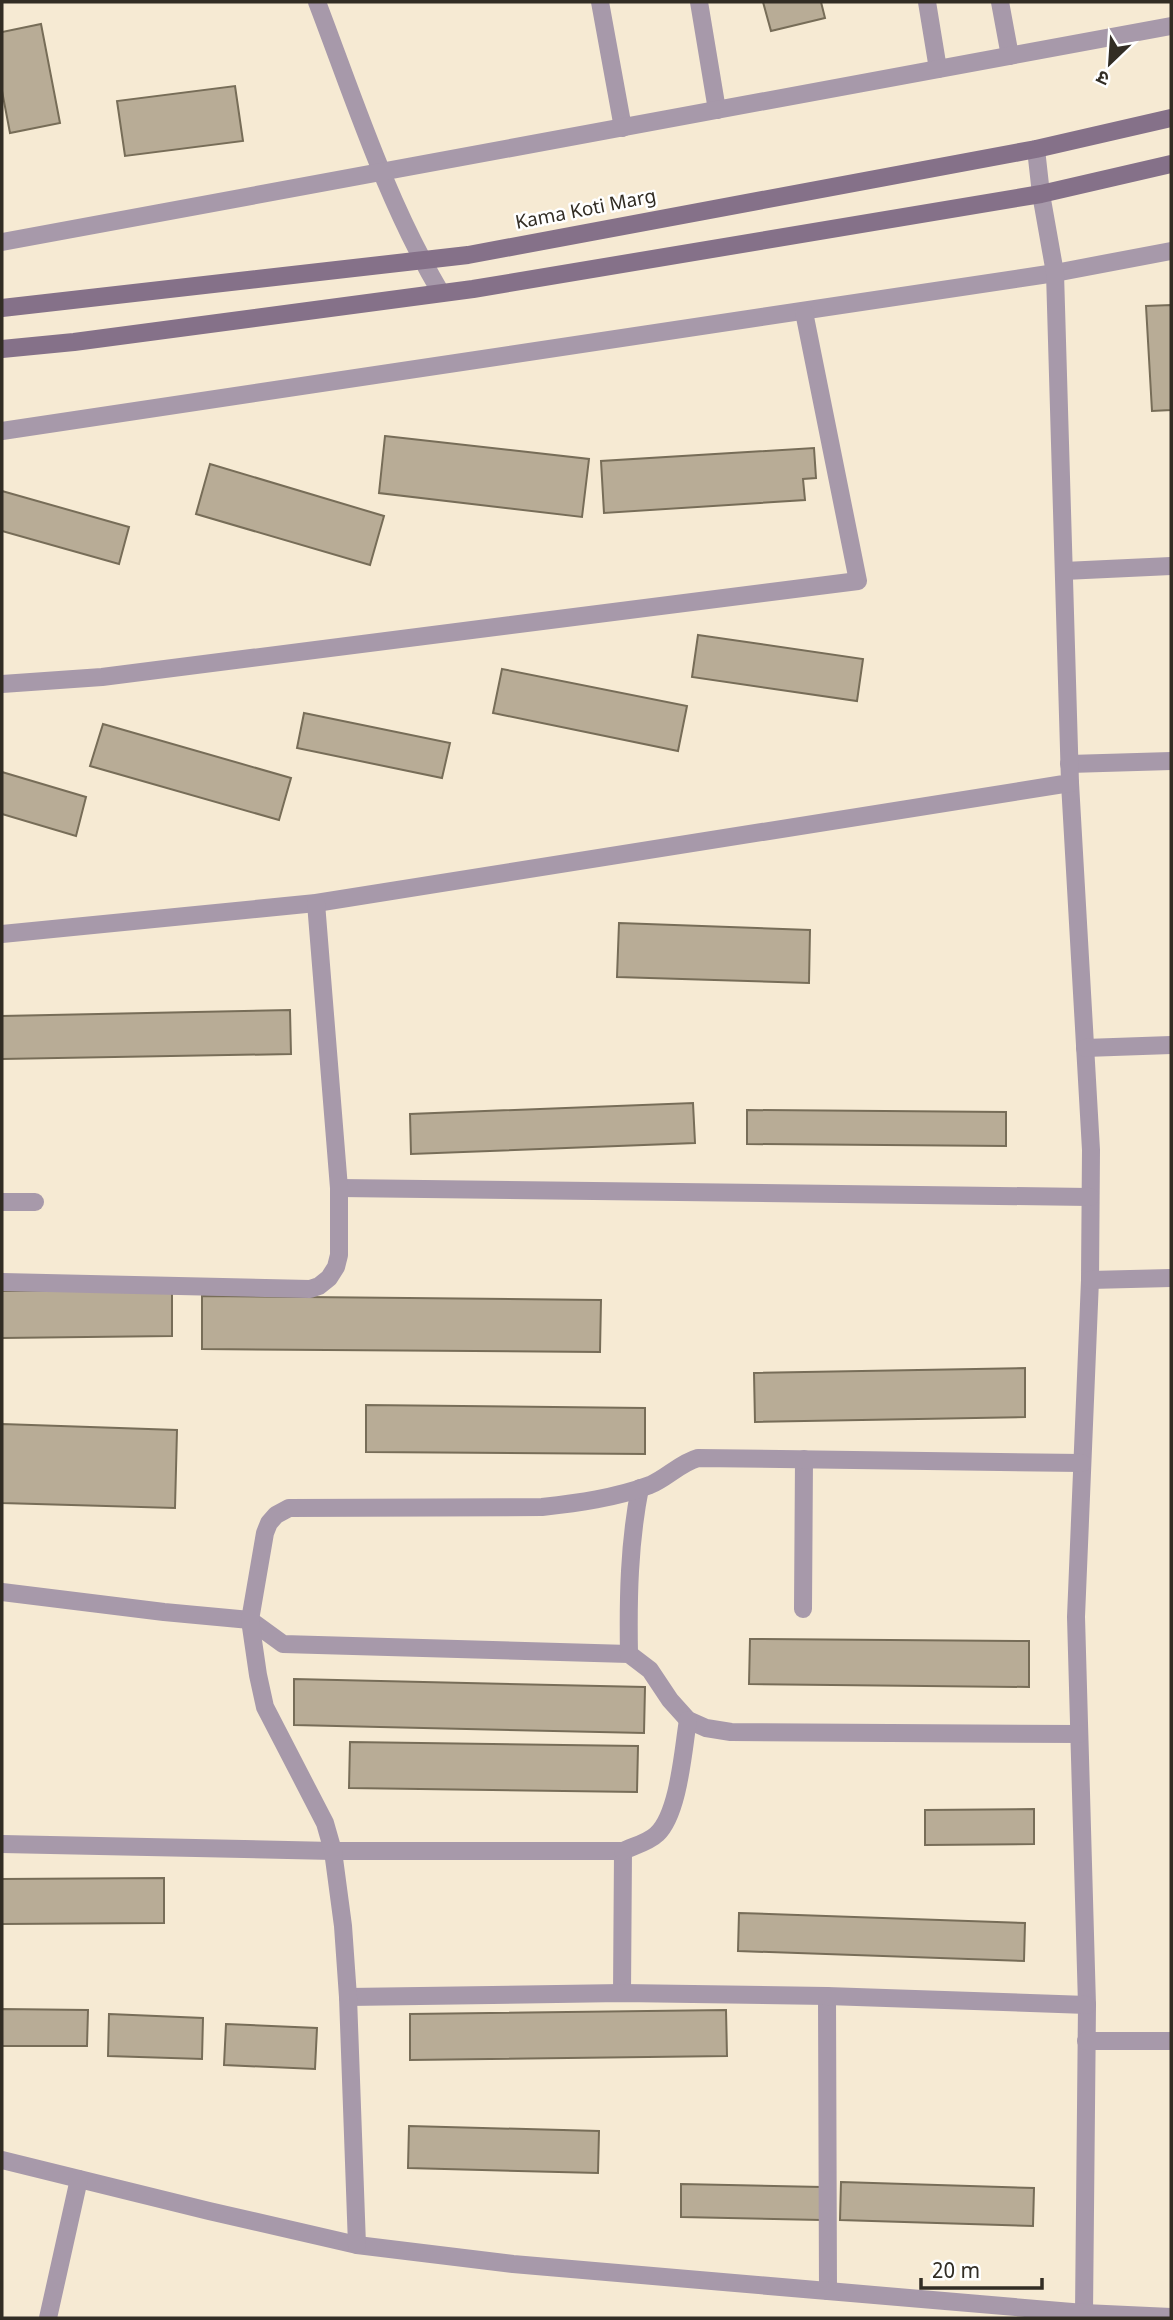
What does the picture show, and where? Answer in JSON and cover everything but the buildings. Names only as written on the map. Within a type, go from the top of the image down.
[{"type":"street","points":[[317,2],[382,171],[421,260],[441,293]]},
{"type":"street","points":[[600,2],[623,128]]},
{"type":"street","points":[[699,2],[717,110]]},
{"type":"street","points":[[927,2],[938,69]]},
{"type":"street","points":[[1000,2],[1010,56]]},
{"type":"street","points":[[2,242],[1171,26]]},
{"type":"street","name":"Kama Koti Marg","points":[[2,308],[468,255],[1036,149],[1171,118]]},
{"type":"street","points":[[1036,149],[1055,273],[1069,764],[1091,1150],[1090,1280],[1076,1617],[1087,2005],[1084,2313]]},
{"type":"street","points":[[2,349],[74,342],[441,293],[1041,194],[1171,164]]},
{"type":"street","points":[[2,431],[804,312],[1055,273],[1171,251]]},
{"type":"street","points":[[2,684],[102,677],[858,581],[804,312]]},
{"type":"street","points":[[1064,571],[1171,566]]},
{"type":"street","points":[[1069,764],[1171,761]]},
{"type":"street","points":[[2,934],[316,903],[1070,783]]},
{"type":"street","points":[[2,1282],[310,1289],[330,1278],[339,1255],[339,1188],[316,903]]},
{"type":"street","points":[[1085,1048],[1171,1045]]},
{"type":"street","points":[[339,1188],[1090,1197]]},
{"type":"street","points":[[2,1202],[36,1202]]},
{"type":"street","points":[[1090,1280],[1171,1278]]},
{"type":"street","points":[[357,2245],[348,1997],[333,1851],[325,1823],[265,1707],[250,1620],[265,1533],[276,1515],[289,1508],[542,1507],[580,1502],[653,1484],[698,1458],[1082,1462]]},
{"type":"street","points":[[803,1609],[804,1459]]},
{"type":"street","points":[[629,1654],[628,1595],[635,1513],[640,1488]]},
{"type":"street","points":[[2,1592],[250,1620],[283,1644],[629,1654],[650,1670],[670,1700],[688,1720],[706,1728],[731,1732],[1079,1734]]},
{"type":"street","points":[[2,1844],[333,1851],[624,1851],[656,1836],[667,1822],[674,1803],[688,1720]]},
{"type":"street","points":[[622,1993],[624,1851]]},
{"type":"street","points":[[348,1997],[622,1993],[827,1996],[1087,2005]]},
{"type":"street","points":[[827,1996],[828,2291]]},
{"type":"street","points":[[1086,2041],[1171,2041]]},
{"type":"street","points":[[2,2160],[357,2245],[513,2264],[1084,2313],[1171,2317]]},
{"type":"street","points":[[48,2318],[79,2179]]}]
